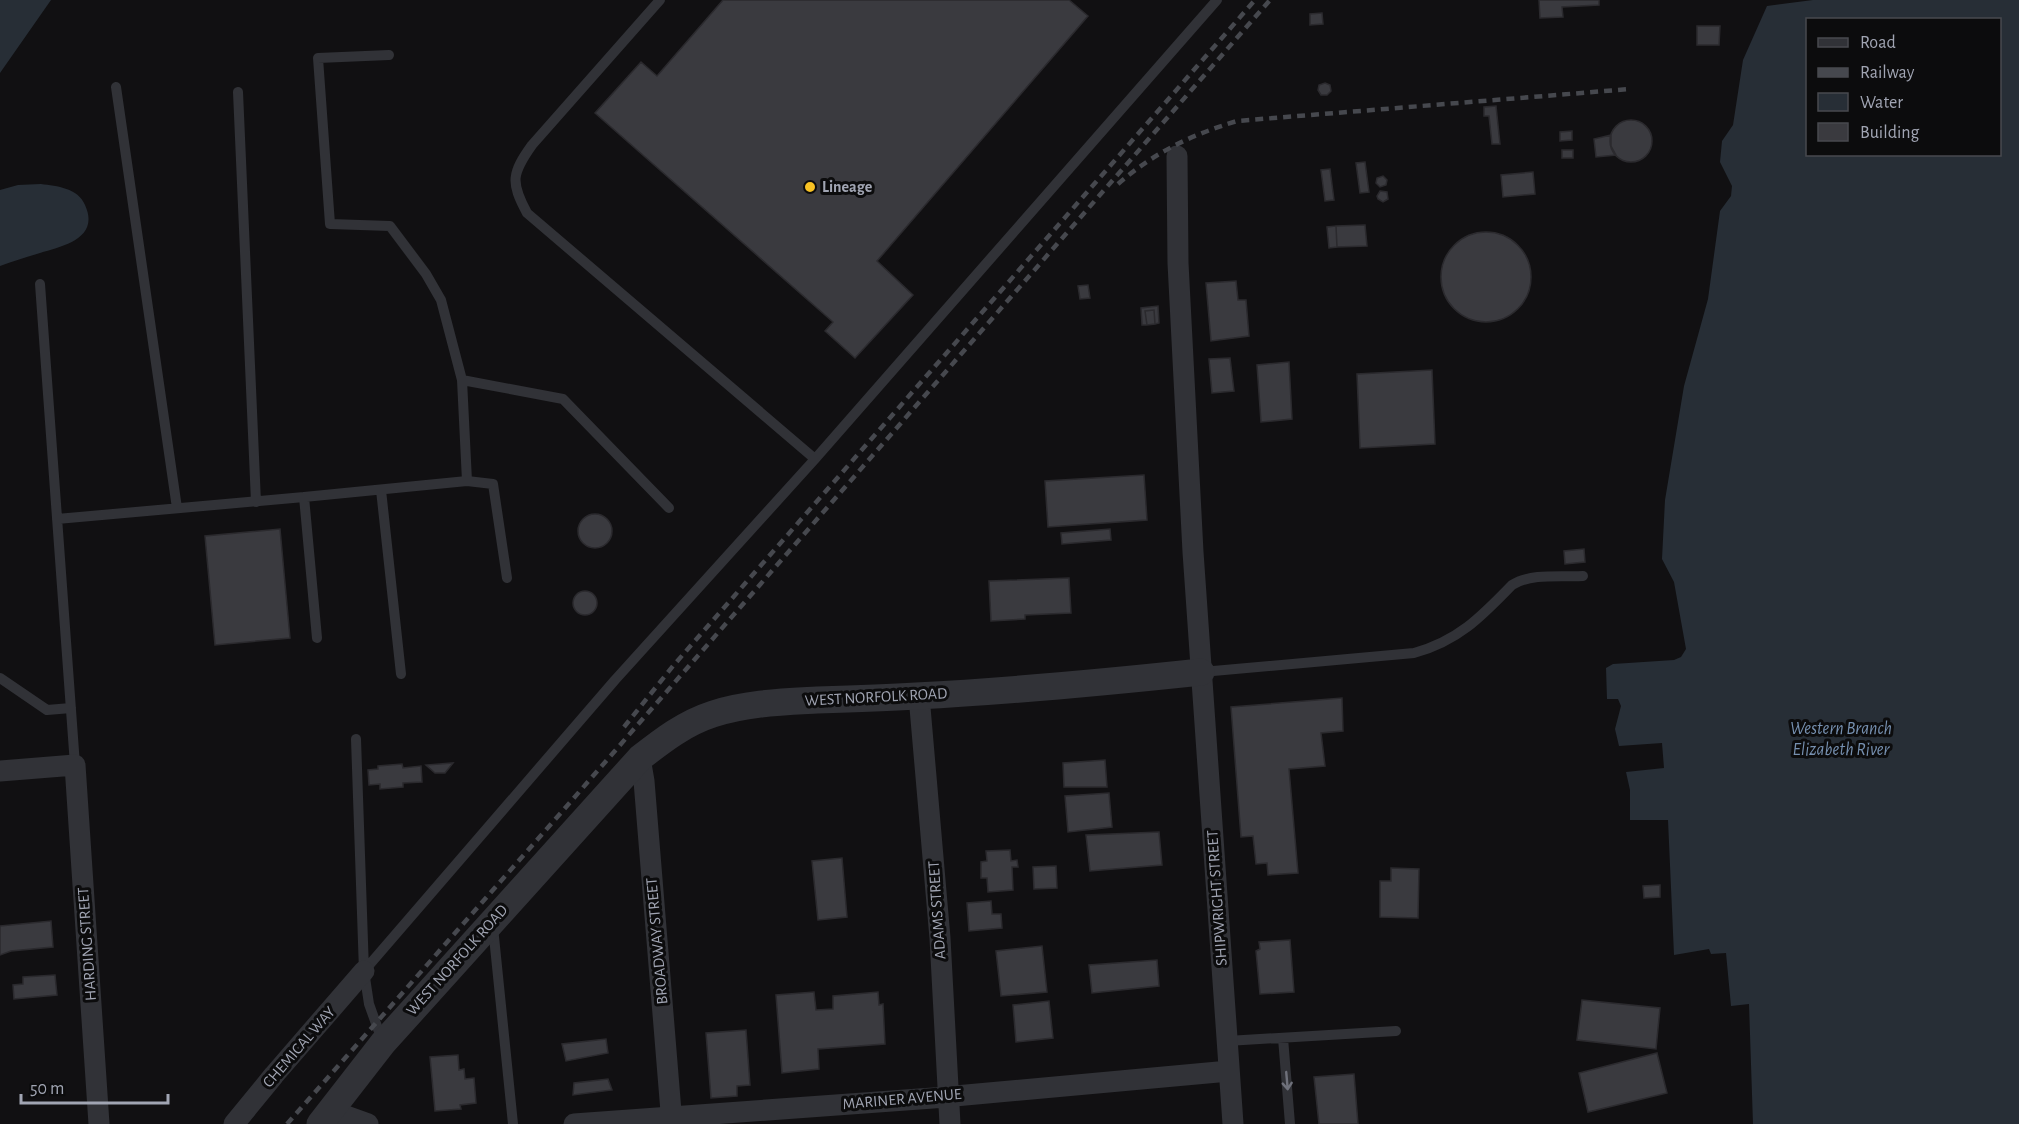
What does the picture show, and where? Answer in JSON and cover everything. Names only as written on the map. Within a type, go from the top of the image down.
[{"type":"street","name":"SHIPWRIGHT STREET","points":[[1177,156],[1178,263],[1193,552],[1233,1124]]},
{"type":"street","name":"WEST NORFOLK ROAD","points":[[322,1120],[383,1043],[640,758],[684,726],[713,714],[779,702],[919,696],[1083,685],[1201,672]]},
{"type":"street","name":"ADAMS STREET","points":[[919,696],[940,938],[950,1124]]},
{"type":"street","name":"BROADWAY STREET","points":[[640,758],[644,781],[672,1120]]},
{"type":"street","points":[[0,771],[75,765]]},
{"type":"street","name":"HARDING STREET","points":[[75,765],[99,1124]]},
{"type":"street","name":"CHEMICAL WAY","points":[[234,1124],[364,971]]},
{"type":"street","name":"MARINER AVENUE","points":[[574,1124],[672,1120],[1229,1071]]},
{"type":"street","points":[[322,1120],[368,1124]]},
{"type":"lane","points":[[660,0],[532,145],[520,162],[514,180],[518,198],[527,213],[815,459]]},
{"type":"lane","points":[[364,971],[615,680],[815,459],[1217,0]]},
{"type":"lane","points":[[388,55],[318,58],[330,224],[390,226],[426,274],[441,300],[462,380],[467,481]]},
{"type":"lane","points":[[116,87],[177,508]]},
{"type":"lane","points":[[238,92],[255,501]]},
{"type":"lane","points":[[40,284],[75,765]]},
{"type":"lane","points":[[462,380],[563,399],[669,508]]},
{"type":"lane","points":[[57,519],[467,481],[493,484],[507,578]]},
{"type":"lane","points":[[381,490],[401,674]]},
{"type":"lane","points":[[304,497],[317,638]]},
{"type":"lane","name":"WEST NORFOLK ROAD","points":[[1201,672],[1414,653],[1431,649],[1477,621],[1512,585],[1519,581],[1583,576]]},
{"type":"lane","points":[[0,678],[47,710],[71,708]]},
{"type":"lane","points":[[356,739],[364,971],[369,1004],[383,1043]]},
{"type":"lane","points":[[492,921],[513,1124]]},
{"type":"lane","points":[[1227,1041],[1396,1031]]},
{"type":"lane","points":[[1283,1038],[1290,1124]]},
{"type":"water","points":[[0,0],[51,0],[0,73]]},
{"type":"water","name":"Western Branch Elizabeth River","points":[[1813,0],[2019,0],[2019,1124],[1753,1124],[1749,1004],[1731,1006],[1726,953],[1711,954],[1709,949],[1674,955],[1668,820],[1630,820],[1630,790],[1626,772],[1664,768],[1662,743],[1619,746],[1615,729],[1621,706],[1618,699],[1607,699],[1606,668],[1613,664],[1674,660],[1681,657],[1686,649],[1674,582],[1662,559],[1665,500],[1684,386],[1708,299],[1720,211],[1731,196],[1732,186],[1720,162],[1722,141],[1733,125],[1743,60],[1767,6]]},
{"type":"water","points":[[41,184],[72,191],[82,199],[88,216],[88,225],[84,233],[77,239],[59,247],[0,266],[0,190],[18,185]]},
{"type":"building","name":"Lineage","points":[[723,0],[1069,0],[1088,16],[877,261],[913,295],[855,358],[825,331],[833,322],[595,113],[641,62],[657,76]]},
{"type":"building","points":[[1539,0],[1599,0],[1599,5],[1562,7],[1563,17],[1540,18]]},
{"type":"building","points":[[1322,13],[1323,24],[1310,25],[1310,14]]},
{"type":"building","points":[[1697,26],[1720,26],[1719,45],[1697,45]]},
{"type":"building","points":[[1325,83],[1330,85],[1331,91],[1327,95],[1321,95],[1318,90],[1319,85]]},
{"type":"building","points":[[1496,106],[1500,144],[1492,144],[1489,116],[1484,116],[1484,107]]},
{"type":"building","points":[[1631,120],[1646,126],[1652,141],[1646,156],[1631,162],[1616,156],[1610,141],[1616,126]]},
{"type":"building","points":[[1572,131],[1572,140],[1560,141],[1560,132]]},
{"type":"building","points":[[1611,135],[1611,146],[1616,155],[1596,157],[1594,139]]},
{"type":"building","points":[[1562,150],[1573,150],[1573,158],[1562,158]]},
{"type":"building","points":[[1365,162],[1369,192],[1360,193],[1356,163]]},
{"type":"building","points":[[1330,169],[1334,200],[1325,201],[1321,170]]},
{"type":"building","points":[[1533,172],[1535,194],[1503,197],[1501,175]]},
{"type":"building","points":[[1383,176],[1387,180],[1386,185],[1380,187],[1376,183],[1377,178]]},
{"type":"building","points":[[1380,191],[1387,192],[1388,199],[1383,202],[1377,196]]},
{"type":"building","points":[[1365,225],[1367,246],[1337,247],[1336,226]]},
{"type":"building","points":[[1336,226],[1337,247],[1329,248],[1327,227]]},
{"type":"building","points":[[1486,232],[1503,235],[1518,245],[1528,260],[1531,277],[1528,294],[1518,309],[1503,319],[1486,322],[1469,319],[1454,309],[1444,294],[1441,277],[1444,260],[1454,245],[1469,235]]},
{"type":"building","points":[[1236,281],[1238,300],[1246,300],[1249,336],[1211,341],[1206,283]]},
{"type":"building","points":[[1088,285],[1090,298],[1080,299],[1078,286]]},
{"type":"building","points":[[1158,306],[1159,323],[1155,324],[1154,310],[1145,311],[1147,325],[1142,325],[1141,308]]},
{"type":"building","points":[[1154,310],[1155,324],[1147,325],[1145,311]]},
{"type":"building","points":[[1230,358],[1234,391],[1212,393],[1209,359]]},
{"type":"building","points":[[1289,362],[1292,419],[1261,422],[1257,365]]},
{"type":"building","points":[[1432,370],[1435,444],[1360,448],[1357,374]]},
{"type":"building","points":[[1144,475],[1147,520],[1048,527],[1045,481]]},
{"type":"building","points":[[595,514],[607,519],[612,531],[607,543],[595,548],[583,543],[578,531],[583,519]]},
{"type":"building","points":[[280,529],[290,638],[215,645],[205,536]]},
{"type":"building","points":[[1110,529],[1111,540],[1062,544],[1061,533]]},
{"type":"building","points":[[1584,549],[1585,562],[1565,564],[1564,551]]},
{"type":"building","points":[[1069,578],[1071,613],[1025,615],[1025,619],[991,621],[989,581]]},
{"type":"building","points":[[585,591],[590,592],[596,598],[596,608],[590,614],[585,615],[580,614],[574,608],[573,603],[574,598],[580,592]]},
{"type":"building","points":[[1342,698],[1343,731],[1321,733],[1325,766],[1289,769],[1298,873],[1268,875],[1267,863],[1256,864],[1253,836],[1241,837],[1231,707]]},
{"type":"building","points":[[1105,760],[1107,787],[1064,787],[1063,763]]},
{"type":"building","points":[[453,763],[445,773],[435,773],[426,765]]},
{"type":"building","points":[[402,764],[403,768],[421,766],[422,782],[403,783],[403,787],[380,789],[380,784],[369,785],[368,770],[378,769],[378,766]]},
{"type":"building","points":[[1109,793],[1112,827],[1068,832],[1065,796]]},
{"type":"building","points":[[1159,832],[1162,865],[1090,871],[1086,835]]},
{"type":"building","points":[[1010,850],[1011,861],[1017,860],[1018,867],[1012,867],[1013,890],[988,892],[987,878],[981,878],[981,862],[987,861],[986,851]]},
{"type":"building","points":[[842,858],[847,917],[818,920],[812,861]]},
{"type":"building","points":[[1056,866],[1057,888],[1034,889],[1033,867]]},
{"type":"building","points":[[1391,868],[1419,869],[1418,918],[1380,917],[1380,881],[1391,881]]},
{"type":"building","points":[[1660,885],[1660,897],[1644,898],[1643,886]]},
{"type":"building","points":[[991,901],[992,914],[1001,914],[1002,928],[969,931],[967,903]]},
{"type":"building","points":[[51,921],[53,947],[11,951],[0,955],[0,926]]},
{"type":"building","points":[[1290,940],[1294,992],[1260,994],[1256,951],[1260,949],[1259,942]]},
{"type":"building","points":[[1042,946],[1047,992],[1001,996],[996,951]]},
{"type":"building","points":[[1157,960],[1159,986],[1092,993],[1089,965]]},
{"type":"building","points":[[55,975],[57,995],[14,999],[13,985],[23,984],[23,977]]},
{"type":"building","points":[[814,992],[816,1010],[833,1009],[833,996],[878,992],[879,1005],[883,1004],[885,1044],[818,1049],[819,1069],[782,1073],[776,995]]},
{"type":"building","points":[[1582,1000],[1660,1008],[1656,1049],[1577,1040]]},
{"type":"building","points":[[1049,1001],[1053,1038],[1016,1042],[1013,1005]]},
{"type":"building","points":[[746,1030],[750,1085],[737,1086],[737,1096],[711,1098],[706,1033]]},
{"type":"building","points":[[606,1039],[608,1053],[566,1061],[562,1044]]},
{"type":"building","points":[[1657,1053],[1667,1093],[1588,1112],[1579,1073]]},
{"type":"building","points":[[458,1055],[459,1070],[464,1069],[465,1079],[474,1078],[476,1103],[460,1105],[461,1109],[435,1111],[430,1057]]},
{"type":"building","points":[[1354,1074],[1358,1124],[1319,1124],[1314,1077]]},
{"type":"building","points":[[608,1079],[612,1090],[573,1095],[574,1083]]},
{"type":"railway","points":[[624,727],[673,666],[1255,0]]},
{"type":"railway","points":[[287,1124],[1270,0]]},
{"type":"railway","points":[[1118,184],[1174,146],[1204,132],[1237,121],[1630,89]]},
{"type":"place","name":"Lineage","points":[[810,187]]}]
